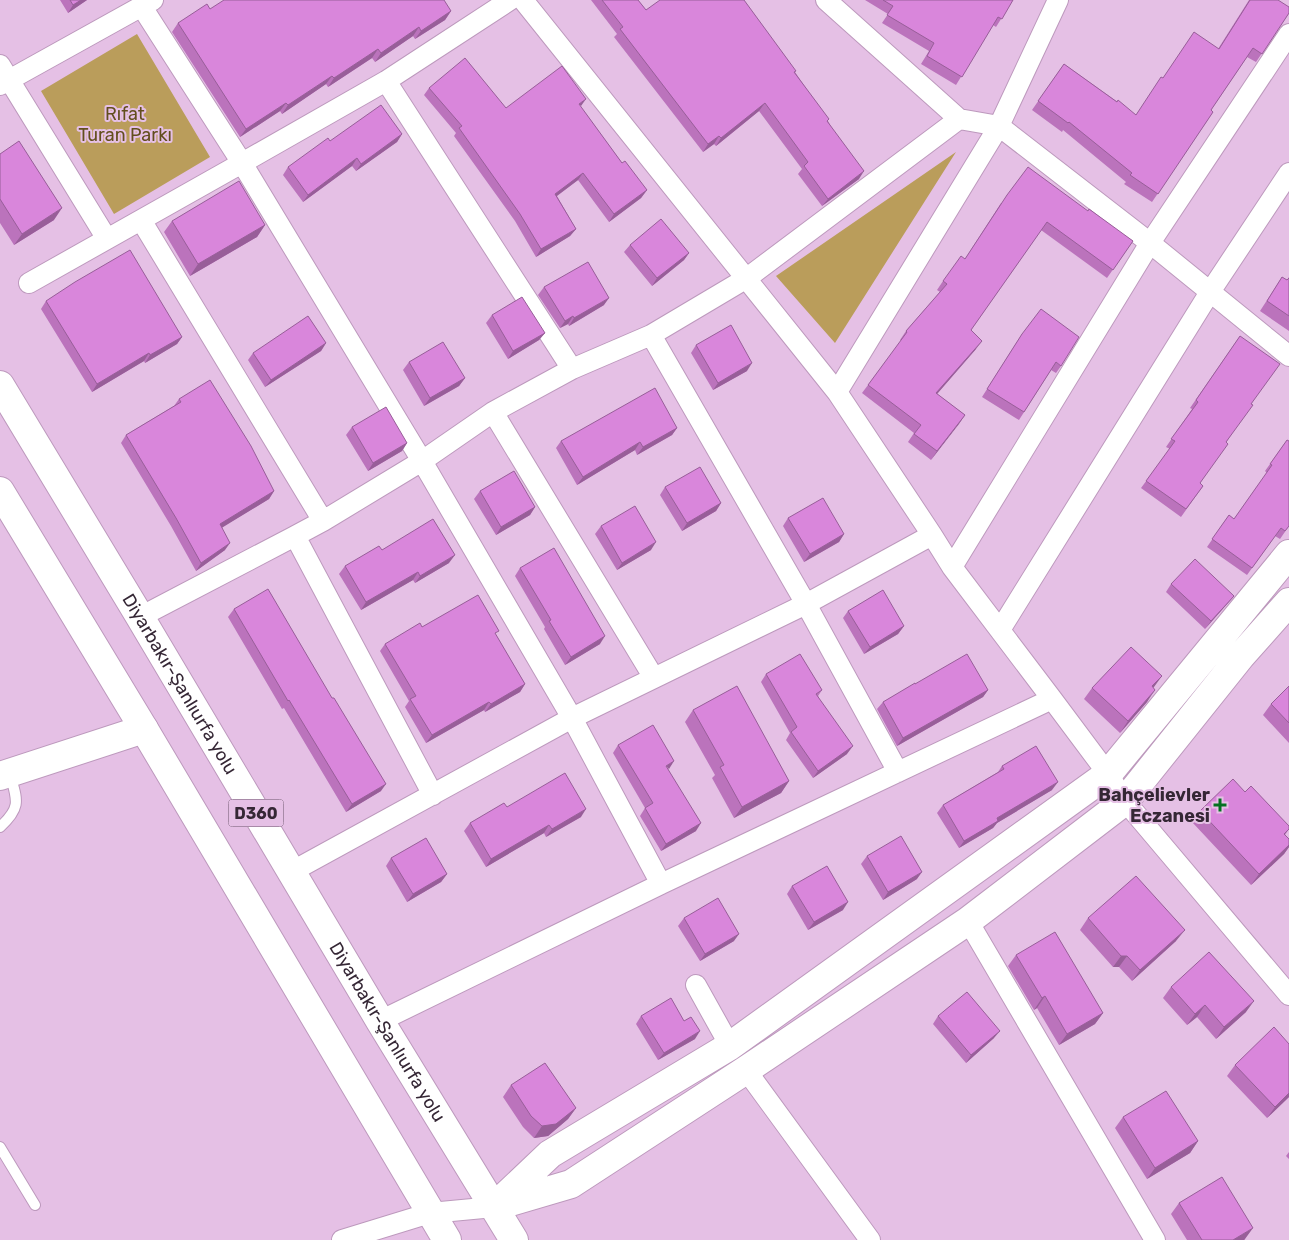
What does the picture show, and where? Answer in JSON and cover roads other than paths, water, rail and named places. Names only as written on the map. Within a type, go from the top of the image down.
[{"type":"main road","name":"Diyarbakır-Şanlıurfa yolu","points":[[0,385],[380,1021],[514,1240]]},
{"type":"main road","name":"D360","points":[[0,491],[144,729],[447,1240]]},
{"type":"main road","points":[[494,1207],[550,1154],[730,1046],[1108,774],[1289,554]]},
{"type":"main road","points":[[494,1207],[571,1184],[746,1070],[968,921],[1126,801],[1240,656],[1287,609]]},
{"type":"main road","points":[[5,775],[144,729]]},
{"type":"street","points":[[29,283],[386,81],[510,0]]},
{"type":"street","points":[[523,0],[837,392],[952,567],[1108,774],[1126,801],[1289,995]]},
{"type":"street","points":[[826,0],[958,119],[999,126],[1150,243],[1289,356]]},
{"type":"street","points":[[837,392],[999,126],[1058,0]]},
{"type":"street","points":[[107,239],[3,77],[148,4],[422,461],[572,718],[661,884]]},
{"type":"street","points":[[952,567],[1150,243],[1289,34]]},
{"type":"street","points":[[386,81],[572,369]]},
{"type":"street","points":[[140,617],[323,521],[422,461],[493,412],[572,369],[651,335],[747,278],[958,119]]},
{"type":"street","points":[[1000,630],[1210,292],[1289,173]]},
{"type":"street","points":[[142,220],[323,521]]},
{"type":"street","points":[[651,335],[806,604],[898,772]]},
{"type":"street","points":[[493,412],[654,678]]},
{"type":"street","points":[[291,872],[572,718],[806,604],[932,535]]},
{"type":"street","points":[[295,536],[433,795]]},
{"type":"street","points":[[380,1021],[661,884],[1052,699]]},
{"type":"street","points":[[968,921],[1155,1240]]},
{"type":"street","points":[[696,985],[730,1046]]},
{"type":"street","points":[[746,1070],[870,1240]]},
{"type":"street","points":[[342,1240],[430,1213],[494,1207]]},
{"type":"lane","points":[[0,827],[11,817],[18,803],[5,775]]},
{"type":"lane","points":[[0,1147],[35,1205]]},
{"type":"place","name":"Bahçelievler Eczanesi","points":[[1220,805]]},
{"type":"park label","name":"Rıfat Turan Parkı","points":[[125,124]]}]
